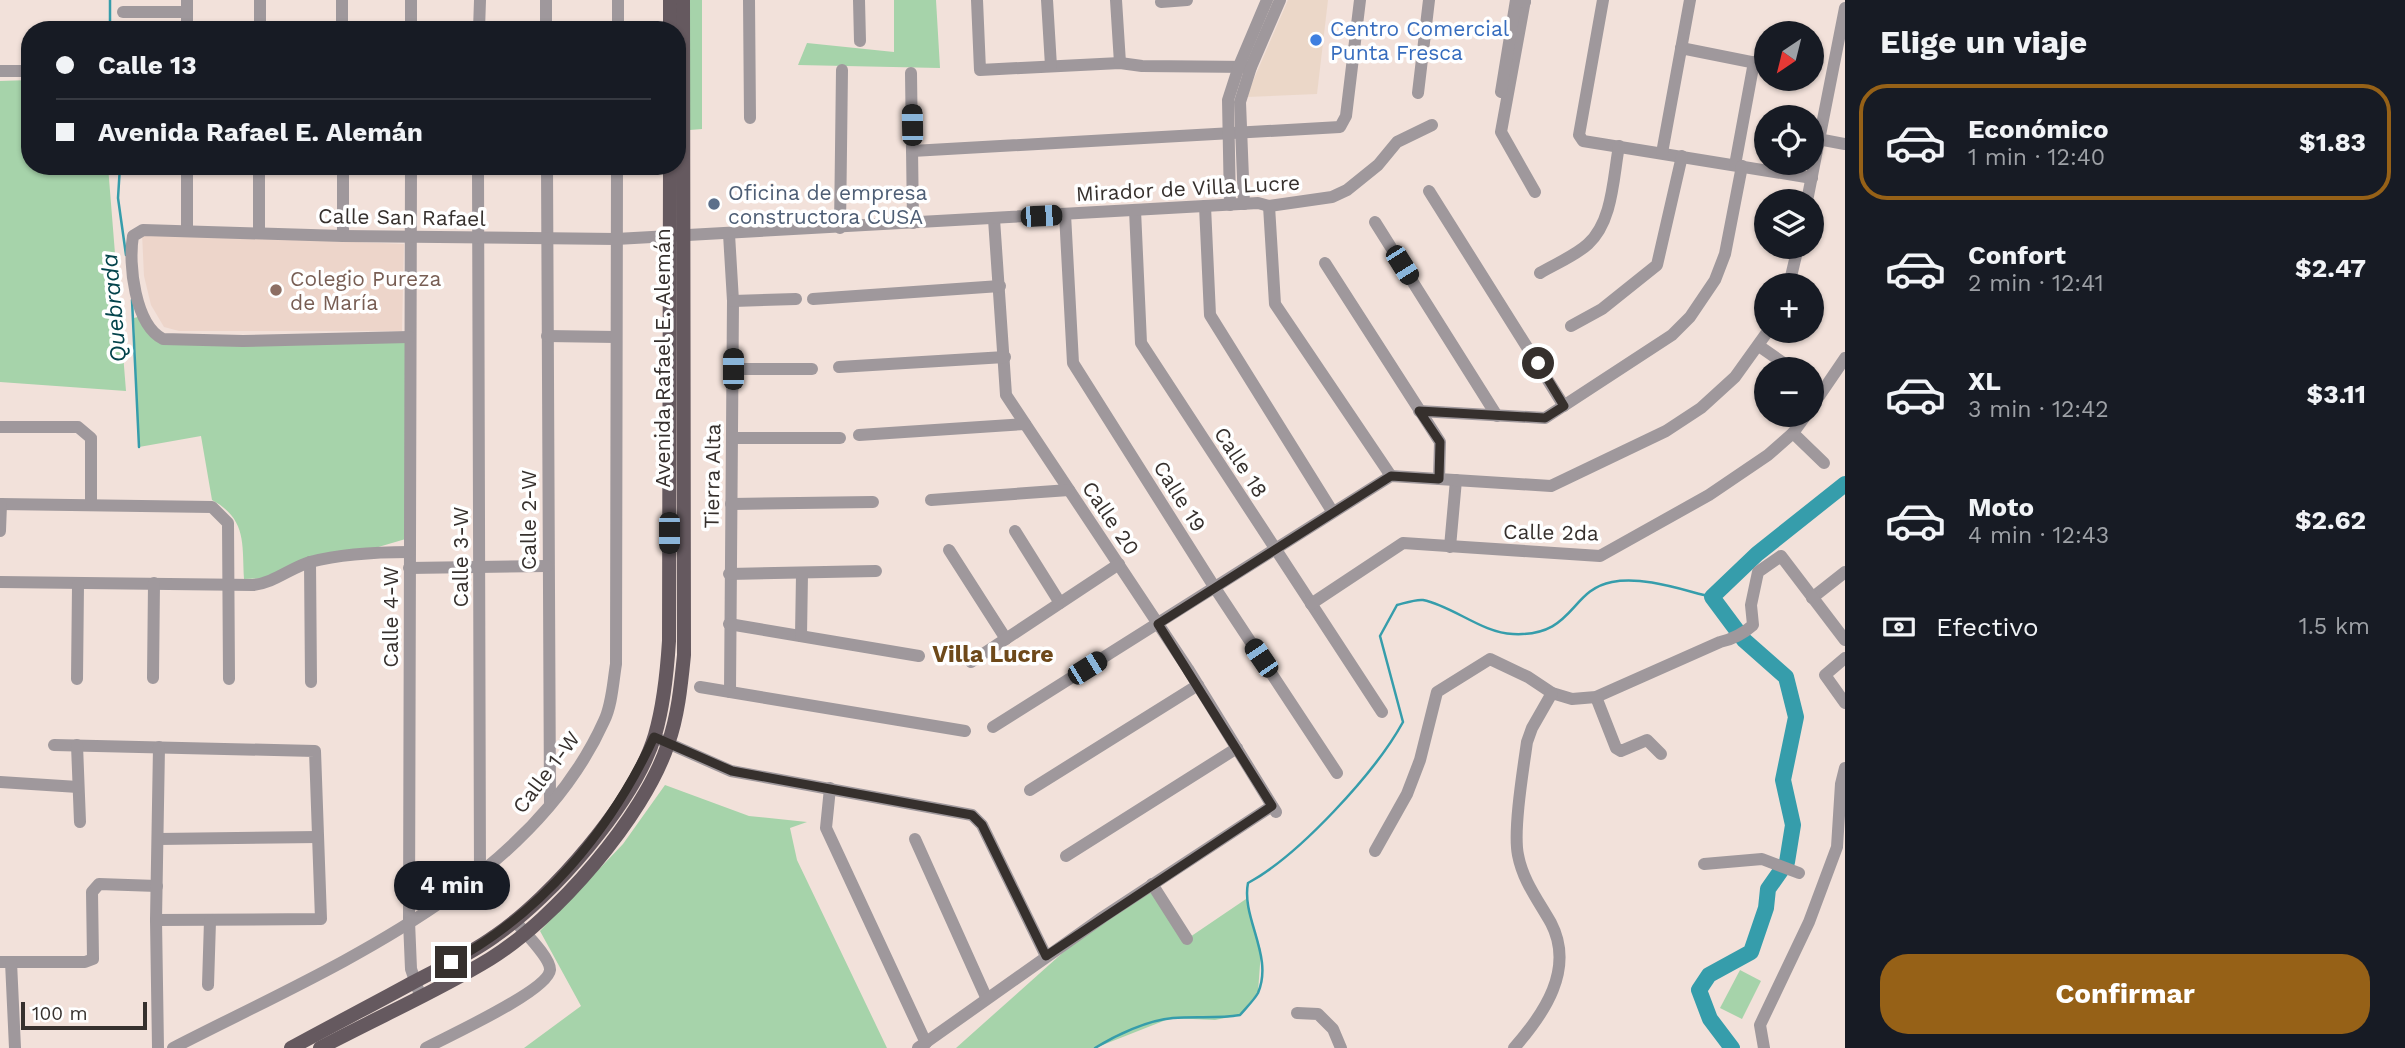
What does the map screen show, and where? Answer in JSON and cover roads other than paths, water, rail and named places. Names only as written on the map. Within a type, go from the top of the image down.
[{"type":"main road","points":[[670,0],[670,21]]},
{"type":"main road","name":"Avenida Rafael E. Alemán","points":[[682,21],[683,0]]},
{"type":"main road","name":"Avenida Rafael E. Alemán","points":[[291,1048],[418,988],[489,959],[520,927],[583,874],[627,822],[649,788],[668,745],[678,705],[684,655],[676,237],[671,175]]},
{"type":"main road","name":"Avenida Rafael E. Alemán","points":[[520,927],[613,814],[634,780],[654,737],[663,701],[669,641],[678,175]]},
{"type":"main road","name":"Avenida Rafael E. Alemán","points":[[320,1048],[418,988]]},
{"type":"street","points":[[260,0],[260,21]]},
{"type":"street","points":[[342,0],[342,21]]},
{"type":"street","points":[[411,0],[411,21]]},
{"type":"street","points":[[480,0],[480,21]]},
{"type":"street","points":[[546,0],[546,21]]},
{"type":"street","points":[[618,0],[618,21]]},
{"type":"street","points":[[749,0],[750,118]]},
{"type":"street","points":[[859,0],[860,41]]},
{"type":"street","points":[[976,0],[980,70],[1120,63],[1142,66],[1245,67]]},
{"type":"street","points":[[1047,0],[1051,66]]},
{"type":"street","points":[[1116,0],[1120,63]]},
{"type":"street","points":[[1161,2],[1186,0]]},
{"type":"street","points":[[1230,205],[1234,101],[1267,0]]},
{"type":"street","points":[[1245,67],[1280,0]]},
{"type":"street","points":[[912,151],[1335,128],[1344,123],[1360,0]]},
{"type":"street","points":[[1418,93],[1429,0]]},
{"type":"street","points":[[1603,0],[1579,135],[1583,141],[1812,178]]},
{"type":"street","points":[[1662,153],[1690,0]]},
{"type":"street","points":[[1525,1],[1514,32],[1501,132],[1535,192]]},
{"type":"street","points":[[123,12],[187,6]]},
{"type":"street","points":[[1824,110],[1845,8]]},
{"type":"street","points":[[1681,48],[1754,63]]},
{"type":"street","points":[[840,228],[842,70]]},
{"type":"street","points":[[0,71],[21,71]]},
{"type":"street","points":[[911,73],[913,223]]},
{"type":"street","points":[[1419,411],[1545,418],[1672,335],[1690,317],[1715,280],[1725,254],[1738,165],[1754,91]]},
{"type":"street","name":"Mirador de Villa Lucre","points":[[676,237],[1205,206],[1269,206],[1332,197],[1347,190],[1378,165],[1397,142],[1432,125]]},
{"type":"street","points":[[1234,133],[1244,204]]},
{"type":"street","points":[[1824,140],[1845,144]]},
{"type":"street","points":[[1540,273],[1587,245],[1601,229],[1607,212],[1619,146]]},
{"type":"street","points":[[1571,327],[1602,309],[1657,265],[1682,156]]},
{"type":"street","points":[[187,175],[187,230]]},
{"type":"street","points":[[259,175],[259,233]]},
{"type":"street","points":[[343,175],[343,236]]},
{"type":"street","name":"Calle 4-W","points":[[411,175],[409,922],[411,969],[418,988]]},
{"type":"street","name":"Calle 3-W","points":[[478,175],[480,876]]},
{"type":"street","name":"Calle 2-W","points":[[547,175],[550,803]]},
{"type":"street","name":"Calle 1-W","points":[[173,1048],[329,968],[409,922],[480,876],[550,803],[584,760],[606,718],[616,664],[617,175]]},
{"type":"street","points":[[1810,189],[1812,175]]},
{"type":"street","points":[[1429,191],[1564,406]]},
{"type":"street","points":[[1205,206],[1210,316],[1332,511]]},
{"type":"street","points":[[1269,206],[1275,304],[1391,476]]},
{"type":"street","name":"Calle 18","points":[[1135,210],[1142,343],[1382,712]]},
{"type":"street","name":"Calle 19","points":[[1065,215],[1073,363],[1215,589],[1337,773]]},
{"type":"street","name":"Calle 20","points":[[994,219],[1006,395],[1198,685],[1274,809],[1152,884]]},
{"type":"street","points":[[1375,222],[1497,416]]},
{"type":"street","name":"Calle San Rafael","points":[[409,337],[243,341],[163,339],[153,333],[139,308],[132,240],[135,232],[143,230],[411,237],[676,237]]},
{"type":"street","name":"Tierra Alta","points":[[730,692],[733,234]]},
{"type":"street","points":[[1325,263],[1440,442],[1439,479]]},
{"type":"street","points":[[813,299],[1000,286]]},
{"type":"street","points":[[733,301],[796,299]]},
{"type":"street","points":[[547,336],[616,337]]},
{"type":"street","points":[[993,727],[1391,476],[1551,486],[1666,431],[1701,408],[1735,377],[1761,343]]},
{"type":"street","points":[[1759,346],[1775,357]]},
{"type":"street","points":[[839,367],[1005,357]]},
{"type":"street","points":[[1824,392],[1845,358]]},
{"type":"street","points":[[733,369],[812,369]]},
{"type":"street","points":[[859,435],[1025,424]]},
{"type":"street","points":[[0,427],[78,427],[86,431],[91,438],[91,504]]},
{"type":"street","name":"Calle 2da","points":[[1311,604],[1403,544],[1600,556],[1709,495],[1768,455],[1797,427]]},
{"type":"street","points":[[1793,433],[1824,463]]},
{"type":"street","points":[[732,438],[840,438]]},
{"type":"street","points":[[1450,547],[1456,480]]},
{"type":"street","points":[[930,500],[1069,490]]},
{"type":"street","points":[[731,504],[873,502]]},
{"type":"street","points":[[0,531],[0,504],[212,507],[228,523],[229,679]]},
{"type":"street","points":[[1015,531],[1060,603]]},
{"type":"street","points":[[0,582],[78,585],[264,584],[310,562],[409,547]]},
{"type":"street","points":[[950,550],[1006,639]]},
{"type":"street","points":[[1375,851],[1407,794],[1420,760],[1437,692],[1490,659],[1528,677],[1552,693],[1573,699],[1596,697],[1629,680],[1731,640],[1747,630],[1753,625],[1751,605],[1758,572],[1781,556],[1845,640]]},
{"type":"street","points":[[310,562],[311,682]]},
{"type":"street","points":[[971,662],[1119,564]]},
{"type":"street","points":[[409,568],[547,566]]},
{"type":"street","points":[[729,574],[876,571]]},
{"type":"street","points":[[1812,597],[1845,572]]},
{"type":"street","points":[[801,636],[802,574]]},
{"type":"street","points":[[153,678],[154,583]]},
{"type":"street","points":[[77,679],[78,585]]},
{"type":"street","points":[[729,624],[919,656]]},
{"type":"street","points":[[1845,658],[1825,675],[1845,703]]},
{"type":"street","points":[[1030,790],[1198,685]]},
{"type":"street","points":[[700,687],[965,731]]},
{"type":"street","points":[[1514,1048],[1530,1032],[1558,978],[1558,938],[1529,889],[1516,841],[1527,742],[1552,693]]},
{"type":"street","points":[[1596,697],[1616,748],[1621,751],[1647,740],[1661,754]]},
{"type":"street","points":[[654,737],[732,771],[972,815],[982,825],[1046,956]]},
{"type":"street","points":[[54,745],[312,749],[316,754],[321,919],[156,920]]},
{"type":"street","points":[[77,745],[80,822]]},
{"type":"street","points":[[159,747],[156,920],[159,1048]]},
{"type":"street","points":[[1066,856],[1237,748]]},
{"type":"street","points":[[1764,1048],[1760,1025],[1809,922],[1837,846],[1841,784],[1845,768]]},
{"type":"street","points":[[0,782],[78,786]]},
{"type":"street","points":[[830,788],[826,828],[922,1045],[986,997],[1152,884],[1187,939]]},
{"type":"street","points":[[158,839],[318,836]]},
{"type":"street","points":[[915,839],[986,997]]},
{"type":"street","points":[[1704,864],[1762,859],[1799,873]]},
{"type":"street","points":[[15,1048],[5,962],[85,962],[93,959],[92,892],[95,887],[99,884],[157,886]]},
{"type":"street","points":[[208,985],[210,921]]},
{"type":"street","points":[[426,1048],[527,994],[547,978],[550,968],[547,960],[520,927]]},
{"type":"street","points":[[1297,1013],[1318,1014],[1333,1029],[1341,1048]]},
{"type":"waterway","name":"Quebrada","points":[[110,0],[110,21]]},
{"type":"waterway","name":"Quebrada","points":[[119,175],[118,198],[126,255]]},
{"type":"waterway","name":"Quebrada","points":[[132,300],[139,447]]},
{"type":"waterway","points":[[1732,1048],[1710,1019],[1699,990],[1709,975],[1751,952],[1766,908],[1768,889],[1787,862],[1793,825],[1783,780],[1796,717],[1786,677],[1744,640],[1712,597],[1757,554],[1845,484]]},
{"type":"waterway","points":[[1095,1048],[1133,1029],[1163,1019],[1240,1015],[1256,996],[1262,979],[1262,965],[1249,910],[1248,883],[1312,834],[1374,765],[1403,722],[1380,636],[1397,605],[1423,600],[1490,629],[1513,634],[1533,633],[1549,628],[1560,621],[1587,594],[1612,582],[1650,582],[1712,597]]},
{"type":"place","name":"Centro Comercial Punta Fresca","points":[[1316,40]]},
{"type":"place","name":"Oficina de empresa constructora CUSA","points":[[714,204]]},
{"type":"place","name":"Colegio Pureza de María","points":[[276,290]]},
{"type":"district","name":"Villa Lucre","points":[[993,654]]}]
